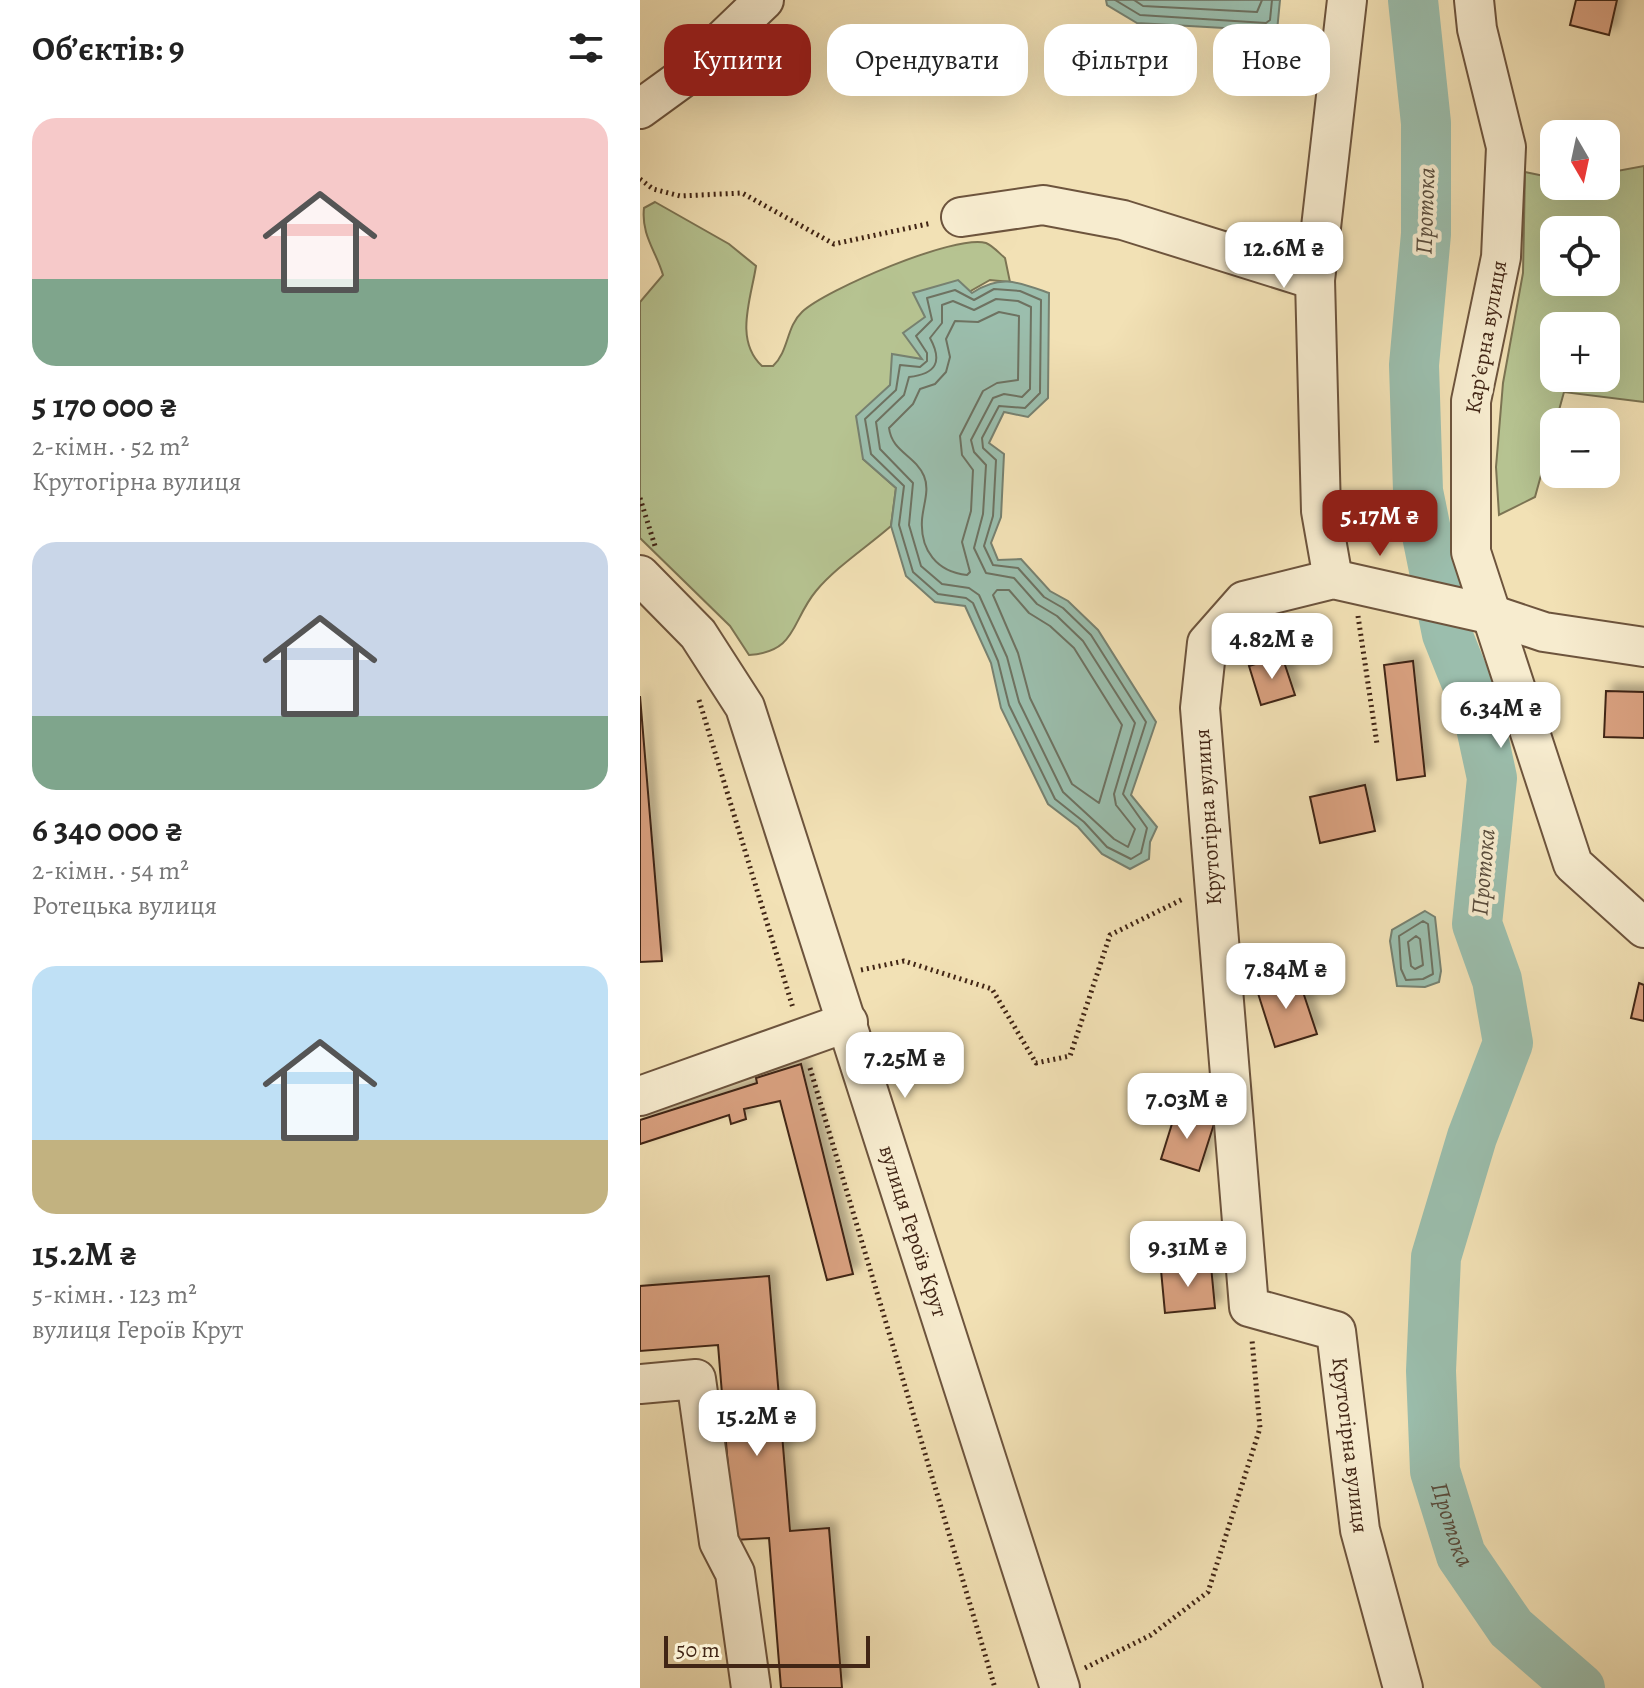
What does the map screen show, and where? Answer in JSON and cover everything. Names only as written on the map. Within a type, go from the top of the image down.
[{"type":"street","points":[[640,109],[684,77],[764,0]]},
{"type":"street","points":[[1347,0],[1315,280],[1321,511],[1333,579],[1493,615],[1544,632],[1644,647]]},
{"type":"street","name":"Карʼєрна вулиця","points":[[1474,0],[1477,29],[1506,147],[1501,257],[1471,401],[1471,552],[1573,864],[1644,928]]},
{"type":"street","points":[[961,217],[1043,205],[1123,220],[1315,280]]},
{"type":"street","name":"вулиця Героїв Крут","points":[[640,575],[698,634],[745,707],[1059,1685]]},
{"type":"street","name":"Крутогірна вулиця","points":[[1333,579],[1244,601],[1207,643],[1200,708],[1249,1307],[1336,1331],[1360,1530],[1403,1688]]},
{"type":"street","points":[[640,1096],[848,1022]]},
{"type":"street","points":[[640,1384],[696,1379],[719,1542],[735,1573],[751,1688]]},
{"type":"path","points":[[640,179],[653,189],[680,196],[742,193],[834,244],[961,217]]},
{"type":"path","points":[[1333,579],[1357,614],[1377,744]]},
{"type":"path","points":[[698,696],[995,1688]]},
{"type":"path","points":[[833,975],[904,961],[992,989],[1036,1063],[1070,1056],[1110,935],[1213,884]]},
{"type":"path","points":[[1059,1685],[1151,1635],[1208,1592],[1260,1428],[1249,1307]]},
{"type":"green space","points":[[1644,166],[1644,402],[1564,392],[1560,408],[1540,408],[1540,479],[1535,497],[1499,515],[1496,467],[1503,383],[1523,273],[1525,172],[1540,175],[1540,200],[1620,200],[1620,170]]},
{"type":"green space","points":[[655,202],[729,244],[756,266],[746,332],[753,356],[762,366],[773,366],[778,360],[802,312],[862,278],[920,255],[970,242],[986,243],[1005,258],[1010,282],[990,280],[925,317],[923,360],[890,385],[863,459],[896,488],[891,526],[824,582],[785,641],[765,653],[749,655],[730,626],[640,538],[640,302],[663,275],[647,235],[644,218],[644,208]]},
{"type":"water","points":[[1106,0],[1280,0],[1278,24],[1213,24],[1213,27],[1197,24],[1137,23],[1107,5]]},
{"type":"water","points":[[958,280],[972,293],[992,283],[1010,282],[1049,293],[1048,398],[1028,417],[1004,412],[989,443],[1004,454],[1001,517],[991,543],[998,560],[1021,559],[1050,591],[1068,601],[1098,630],[1156,722],[1131,795],[1157,827],[1150,842],[1149,859],[1130,869],[1102,854],[1078,827],[1048,804],[1001,708],[991,663],[965,606],[935,602],[906,576],[891,526],[896,488],[863,459],[856,416],[890,385],[892,354],[922,359],[903,333],[925,317],[913,293]]},
{"type":"water","points":[[1425,911],[1435,917],[1441,971],[1439,982],[1425,987],[1397,986],[1390,941],[1392,930]]},
{"type":"building","points":[[1576,0],[1617,0],[1609,35],[1570,25]]},
{"type":"building","points":[[1282,656],[1295,695],[1261,705],[1249,666]]},
{"type":"building","points":[[1413,661],[1425,776],[1397,780],[1384,665]]},
{"type":"building","points":[[1606,691],[1644,692],[1644,738],[1604,737]]},
{"type":"building","points":[[640,696],[662,961],[640,962]]},
{"type":"building","points":[[1365,785],[1375,831],[1320,843],[1310,797]]},
{"type":"building","points":[[1297,974],[1317,1034],[1275,1047],[1256,987]]},
{"type":"building","points":[[1639,983],[1644,985],[1644,1021],[1631,1018]]},
{"type":"building","points":[[801,1064],[853,1274],[827,1280],[780,1101],[744,1109],[746,1119],[731,1124],[729,1115],[640,1144],[640,1120],[757,1083],[756,1078]]},
{"type":"building","points":[[1176,1111],[1214,1124],[1199,1171],[1161,1159]]},
{"type":"building","points":[[1211,1266],[1215,1308],[1165,1313],[1161,1270]]},
{"type":"building","points":[[769,1276],[790,1531],[829,1528],[842,1688],[781,1688],[769,1538],[734,1540],[718,1345],[640,1351],[640,1286]]},
{"type":"waterway","name":"Протока","points":[[1413,0],[1426,123],[1426,234],[1414,365],[1418,491],[1447,634],[1477,709],[1492,778],[1477,924],[1497,980],[1508,1043],[1472,1137],[1436,1257],[1431,1371],[1435,1471],[1461,1555],[1511,1628],[1580,1688]]}]
